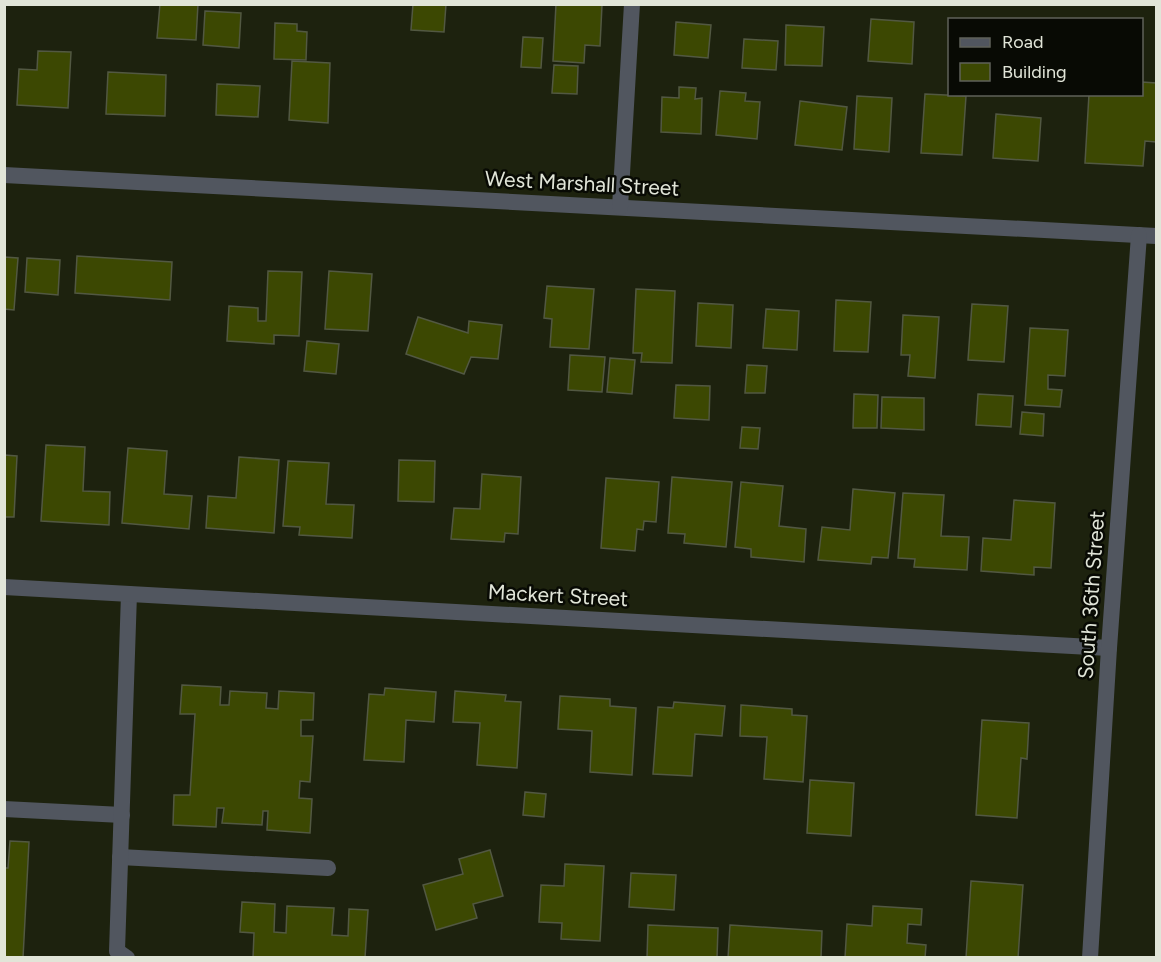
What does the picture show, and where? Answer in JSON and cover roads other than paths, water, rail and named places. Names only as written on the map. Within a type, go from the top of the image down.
[{"type":"street","points":[[620,207],[632,4]]},
{"type":"street","name":"West Marshall Street","points":[[4,175],[1156,236]]},
{"type":"street","name":"South 36th Street","points":[[1090,957],[1109,648],[1139,235]]},
{"type":"street","name":"Mackert Street","points":[[4,587],[1109,648]]},
{"type":"street","points":[[117,955],[129,594]]},
{"type":"street","points":[[4,809],[122,814]]},
{"type":"street","points":[[120,857],[328,868]]}]
